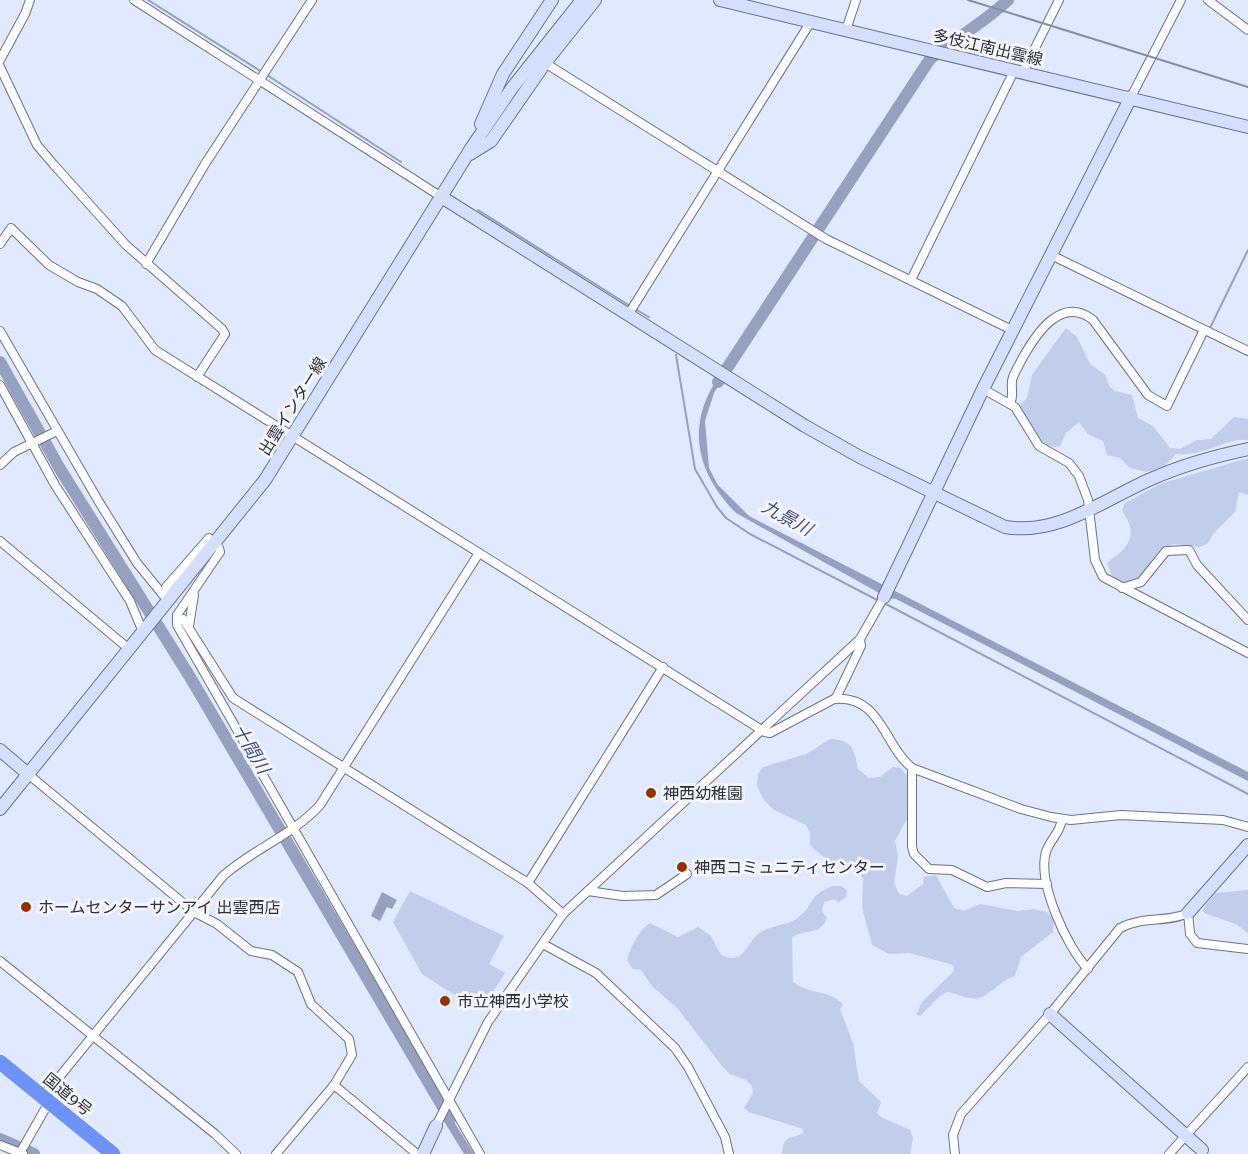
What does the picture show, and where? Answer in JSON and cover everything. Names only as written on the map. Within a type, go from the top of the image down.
[{"type":"highway","name":"国道9号","points":[[0,1062],[107,1152]]},
{"type":"main road","points":[[469,152],[503,74],[552,0]]},
{"type":"main road","name":"出雲インター線","points":[[0,808],[167,599],[241,512],[293,437],[469,152],[512,88],[582,0]]},
{"type":"main road","points":[[469,152],[491,141],[545,63],[595,0]]},
{"type":"main road","name":"多伎江南出雲線","points":[[720,0],[1248,127]]},
{"type":"main road","points":[[884,597],[983,389],[1131,98]]},
{"type":"main road","points":[[440,196],[831,441],[997,524],[1015,529],[1051,525],[1174,470],[1248,449]]},
{"type":"main road","points":[[0,750],[28,774]]},
{"type":"main road","points":[[1188,913],[1248,845]]},
{"type":"main road","points":[[1050,1014],[1204,1152]]},
{"type":"main road","points":[[423,1154],[436,1126]]},
{"type":"street","points":[[0,60],[30,0]]},
{"type":"street","points":[[134,0],[440,196]]},
{"type":"street","points":[[146,264],[205,164],[312,0]]},
{"type":"street","points":[[846,30],[856,0]]},
{"type":"street","points":[[911,280],[1059,0]]},
{"type":"street","points":[[1131,98],[1181,0]]},
{"type":"street","points":[[1208,0],[1248,30]]},
{"type":"street","points":[[628,315],[810,22]]},
{"type":"street","points":[[545,63],[822,237],[1014,331]]},
{"type":"street","points":[[0,67],[38,145],[126,245],[222,329],[225,334],[197,377]]},
{"type":"street","points":[[0,244],[11,228],[49,265],[78,282],[97,289],[122,306],[155,350],[763,731],[770,733],[836,698],[861,646],[860,639]]},
{"type":"street","points":[[1052,255],[1248,351]]},
{"type":"street","points":[[1010,404],[1013,378],[1028,349],[1047,322],[1067,312],[1081,313],[1093,320],[1148,395],[1167,406],[1204,330]]},
{"type":"street","points":[[0,331],[56,432],[137,563],[167,599]]},
{"type":"street","points":[[0,385],[55,485],[130,601],[145,629]]},
{"type":"street","points":[[983,389],[1010,404],[1020,413],[1039,446],[1069,463],[1079,476],[1089,508],[1097,568],[1105,580],[1248,653]]},
{"type":"street","points":[[0,465],[14,452],[56,432]]},
{"type":"street","points":[[167,599],[166,587],[209,538]]},
{"type":"street","points":[[0,541],[129,649]]},
{"type":"street","points":[[219,548],[220,552],[177,615],[177,625],[448,1102],[480,1154]]},
{"type":"street","points":[[1122,588],[1141,582],[1166,551],[1189,550],[1197,565],[1248,620]]},
{"type":"street","points":[[0,1145],[21,1153],[46,1100],[90,1036],[223,876],[243,858],[293,829],[320,806],[479,553]]},
{"type":"street","points":[[190,630],[189,615],[196,587]]},
{"type":"street","points":[[436,1126],[488,1022],[563,914],[860,639],[884,597]]},
{"type":"street","points":[[183,619],[233,698],[528,884],[563,914]]},
{"type":"street","points":[[528,884],[663,667]]},
{"type":"street","points":[[836,698],[872,710],[899,753],[912,768],[1027,811],[1062,819],[1132,815],[1228,820],[1248,827]]},
{"type":"street","points":[[912,768],[912,848],[928,869],[952,870],[987,887],[1002,884],[1047,884]]},
{"type":"street","points":[[28,774],[194,912],[217,924],[251,951],[272,955],[298,972],[311,1004],[349,1039],[352,1055],[334,1085],[276,1154]]},
{"type":"street","points":[[1062,819],[1059,833],[1046,852],[1047,884],[1064,932],[1088,969]]},
{"type":"street","points":[[588,891],[623,896],[656,895],[687,874]]},
{"type":"street","points":[[955,1154],[953,1135],[961,1114],[1088,969],[1114,932],[1126,924],[1181,917],[1188,913],[1190,934],[1197,943],[1248,949]]},
{"type":"street","points":[[543,944],[596,973],[675,1048],[688,1066],[725,1137],[729,1154]]},
{"type":"street","points":[[0,961],[90,1036],[215,1134],[236,1154]]},
{"type":"street","points":[[1169,1154],[1248,1067]]},
{"type":"street","points":[[334,1085],[417,1154]]},
{"type":"shaded area","points":[[1066,328],[1077,337],[1090,364],[1105,375],[1110,387],[1115,391],[1132,395],[1138,418],[1153,426],[1170,448],[1180,449],[1197,440],[1211,439],[1234,417],[1248,419],[1248,440],[1231,442],[1196,453],[1176,454],[1165,466],[1147,472],[1130,468],[1120,458],[1107,455],[1103,441],[1088,434],[1079,422],[1066,433],[1060,446],[1045,445],[1033,435],[1019,406],[1027,398],[1032,375]]},
{"type":"shaded area","points":[[718,378],[722,380],[714,393],[705,421],[709,468],[718,485],[749,516],[1248,772],[1248,781],[896,599],[888,598],[736,513],[712,482],[704,466],[700,449],[701,414]]},
{"type":"shaded area","points":[[1248,458],[1248,495],[1239,492],[1235,512],[1214,533],[1207,544],[1199,547],[1174,544],[1159,551],[1145,575],[1134,583],[1117,582],[1113,578],[1107,563],[1126,547],[1131,530],[1122,510],[1125,503],[1160,484]]},
{"type":"shaded area","points":[[830,739],[844,741],[851,747],[858,769],[869,778],[880,777],[893,767],[901,768],[909,779],[909,815],[895,841],[898,856],[894,883],[899,894],[907,896],[923,884],[924,877],[936,875],[954,908],[964,911],[980,904],[1018,911],[1034,909],[1047,912],[1054,919],[1053,932],[1021,957],[1015,976],[982,997],[971,998],[945,993],[920,1016],[916,1015],[922,1002],[954,971],[953,965],[910,953],[889,954],[872,945],[862,907],[863,879],[854,866],[835,863],[820,854],[810,845],[810,833],[806,825],[774,810],[763,799],[757,785],[758,774],[763,767],[806,754]]},
{"type":"shaded area","points":[[833,886],[841,886],[847,890],[846,897],[838,903],[835,899],[824,902],[822,911],[827,918],[821,927],[792,937],[793,982],[805,989],[832,996],[843,1004],[840,1009],[853,1043],[859,1081],[881,1102],[877,1113],[881,1117],[910,1130],[913,1138],[910,1154],[782,1154],[786,1140],[803,1133],[803,1129],[749,1112],[744,1108],[753,1093],[752,1086],[746,1080],[730,1074],[722,1066],[678,1009],[652,986],[641,970],[633,969],[627,960],[636,939],[650,923],[678,937],[698,927],[711,936],[721,955],[734,958],[743,953],[761,932],[796,919],[819,893]]},
{"type":"shaded area","points":[[1248,890],[1248,933],[1236,924],[1204,913],[1203,909],[1215,893]]},
{"type":"shaded area","points":[[410,891],[504,936],[489,964],[505,973],[482,1009],[458,994],[456,996],[422,974],[393,922]]},
{"type":"shaded area","points":[[382,892],[397,900],[392,909],[387,907],[380,921],[371,916]]},
{"type":"shaded area","points":[[446,1109],[474,1154],[464,1154],[442,1118]]},
{"type":"waterway","points":[[148,0],[262,72]]},
{"type":"waterway","name":"九景川","points":[[718,382],[930,59],[990,16],[1008,0]]},
{"type":"waterway","points":[[267,75],[401,162]]},
{"type":"waterway","points":[[478,210],[630,306]]},
{"type":"waterway","points":[[1210,328],[1248,250]]},
{"type":"waterway","points":[[635,309],[649,317]]},
{"type":"waterway","points":[[676,355],[695,469],[726,518],[750,534],[879,601]]},
{"type":"waterway","name":"十間川","points":[[0,362],[60,469],[190,677],[450,1119]]},
{"type":"waterway","points":[[884,603],[1248,794]]},
{"type":"waterway","points":[[0,1139],[34,1154]]},
{"type":"railway","points":[[968,0],[1248,87]]},
{"type":"place","name":"神西幼稚園","points":[[651,793]]},
{"type":"place","name":"神西コミュニティセンター","points":[[682,867]]},
{"type":"place","name":"ホームセンターサンアイ 出雲西店","points":[[26,907]]},
{"type":"place","name":"市立神西小学校","points":[[445,1001]]}]
